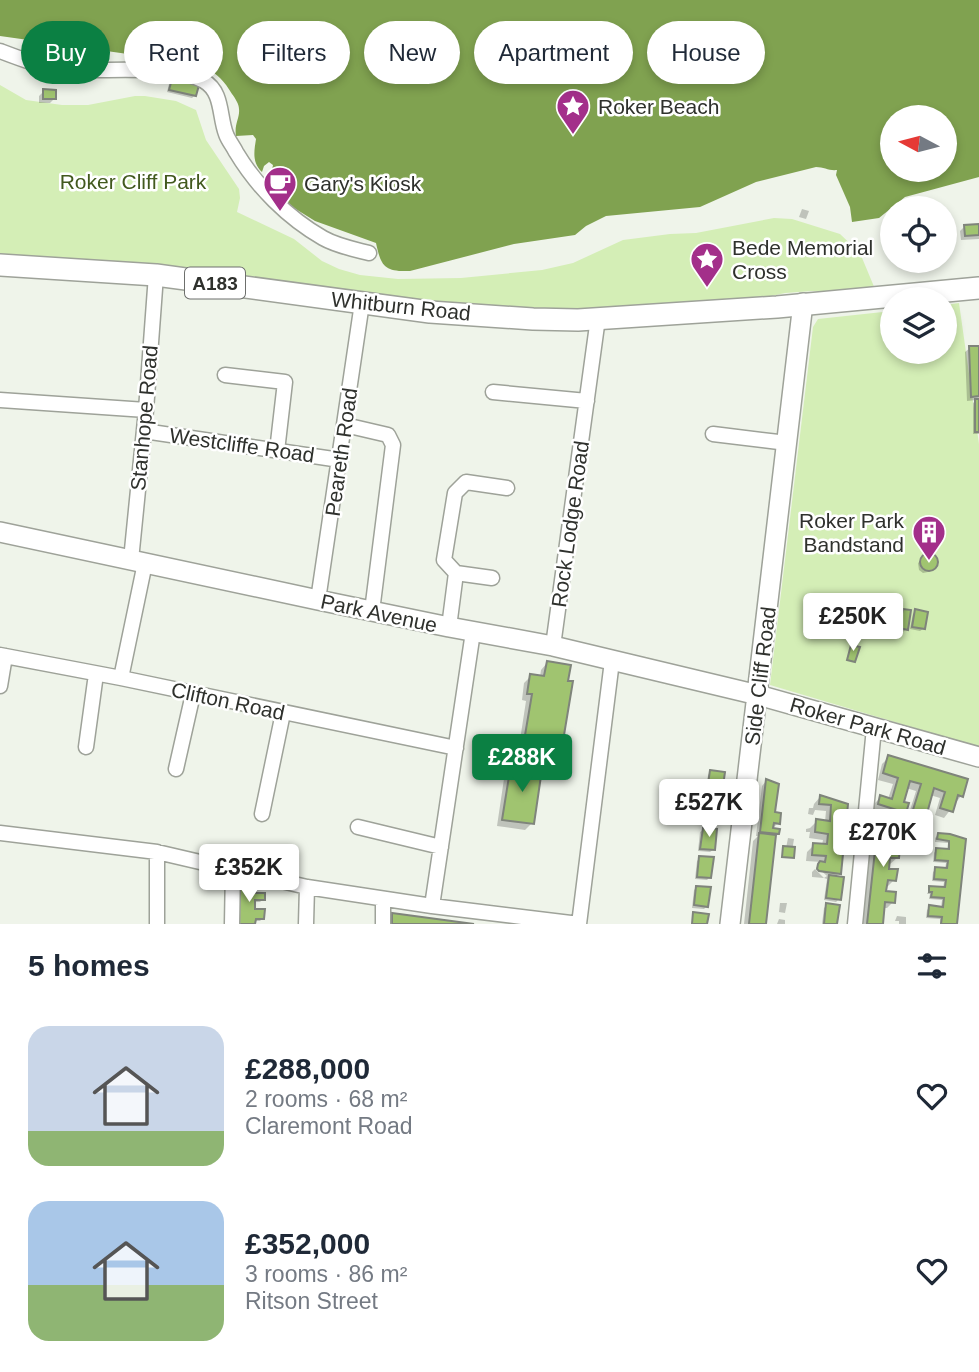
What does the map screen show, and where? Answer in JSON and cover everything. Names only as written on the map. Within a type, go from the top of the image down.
[{"type":"main road","name":"Whitburn Road","points":[[0,265],[156,275],[443,313],[533,319],[598,318],[803,303]]},
{"type":"main road","name":"A183","points":[[803,303],[979,288]]},
{"type":"street","points":[[0,51],[33,64],[63,69],[172,72],[207,82],[215,92],[221,108],[226,135],[256,182],[315,233],[346,247],[369,253]]},
{"type":"street","name":"Stanhope Road","points":[[121,678],[138,562],[144,430],[156,275]]},
{"type":"street","name":"Peareth Road","points":[[318,600],[362,303]]},
{"type":"street","name":"Side Cliff Road","points":[[730,924],[803,303]]},
{"type":"street","name":"Rock Lodge Road","points":[[552,646],[598,318]]},
{"type":"street","points":[[225,375],[285,382],[277,451]]},
{"type":"street","points":[[493,392],[587,401]]},
{"type":"street","name":"Westcliffe Road","points":[[0,400],[146,410]]},
{"type":"street","points":[[345,425],[388,435],[393,445],[372,611]]},
{"type":"street","name":"Westcliffe Road","points":[[144,430],[340,460]]},
{"type":"street","points":[[713,435],[787,443]]},
{"type":"street","points":[[492,578],[456,573],[444,560],[454,493],[466,482],[507,488]]},
{"type":"street","name":"Park Avenue","points":[[0,532],[318,600],[552,646],[758,695]]},
{"type":"street","points":[[449,627],[456,573]]},
{"type":"street","points":[[432,906],[473,632]]},
{"type":"street","points":[[0,686],[3,656]]},
{"type":"street","name":"Clifton Road","points":[[3,656],[456,748]]},
{"type":"street","points":[[0,833],[157,852],[307,887],[383,899],[579,924],[612,661]]},
{"type":"street","points":[[86,747],[96,674]]},
{"type":"street","points":[[176,769],[193,694]]},
{"type":"street","name":"Roker Park Road","points":[[758,695],[979,757]]},
{"type":"street","points":[[262,814],[284,713]]},
{"type":"street","points":[[855,924],[874,728]]},
{"type":"street","points":[[358,827],[441,846]]},
{"type":"street","points":[[157,852],[157,924]]},
{"type":"street","points":[[232,924],[233,869]]},
{"type":"street","points":[[306,924],[307,887]]},
{"type":"street","points":[[383,899],[383,924]]},
{"type":"green space","name":"Roker Cliff Park","points":[[0,85],[26,100],[62,105],[88,105],[145,96],[176,101],[196,110],[206,140],[239,189],[237,212],[294,239],[322,261],[360,275],[398,279],[461,278],[542,270],[573,263],[623,240],[696,233],[774,218],[792,219],[840,234],[860,253],[875,289],[846,294],[812,291],[753,300],[565,310],[431,303],[157,267],[0,254]]},
{"type":"green space","points":[[957,303],[979,444],[979,747],[770,685],[813,327],[818,319],[880,312],[880,364],[957,364]]},
{"type":"shaded area","name":"Roker Beach","points":[[0,0],[979,0],[979,177],[909,196],[880,196],[880,217],[852,222],[850,207],[836,175],[837,170],[816,167],[756,182],[700,207],[606,216],[575,235],[514,244],[410,271],[394,270],[382,262],[376,243],[315,221],[286,203],[271,184],[273,165],[269,162],[262,172],[255,161],[256,139],[253,135],[236,136],[239,107],[223,81],[223,21],[124,21],[124,53],[110,52],[110,21],[21,21],[21,39],[0,36]]},
{"type":"building","points":[[171,84],[199,85],[196,96],[169,90]]},
{"type":"building","points":[[43,89],[56,90],[56,99],[43,99]]},
{"type":"building","points":[[979,224],[979,235],[965,236],[964,225]]},
{"type":"building","points":[[969,346],[979,346],[979,396],[971,397]]},
{"type":"building","points":[[975,399],[979,399],[979,432],[975,432]]},
{"type":"building","name":"Roker Park Bandstand","points":[[929,553],[935,556],[938,562],[935,568],[929,571],[923,568],[920,562],[923,556]]},
{"type":"building","points":[[825,602],[834,617],[828,621],[819,606]]},
{"type":"building","points":[[903,609],[911,610],[908,630],[899,628]]},
{"type":"building","points":[[915,609],[928,612],[925,629],[912,627]]},
{"type":"building","points":[[851,645],[860,647],[855,662],[847,660]]},
{"type":"building","points":[[547,661],[571,665],[568,681],[573,681],[561,753],[523,747],[532,694],[527,694],[530,674],[544,676]]},
{"type":"building","points":[[888,755],[968,779],[963,797],[958,795],[953,812],[940,808],[945,792],[934,788],[926,817],[912,813],[921,784],[910,781],[904,802],[909,803],[906,813],[878,804],[880,795],[892,799],[898,778],[883,773]]},
{"type":"building","points":[[511,764],[542,769],[534,824],[502,820]]},
{"type":"building","points":[[710,770],[725,772],[722,793],[707,791]]},
{"type":"building","points":[[766,779],[779,784],[775,812],[781,813],[780,824],[774,823],[773,828],[780,829],[779,834],[760,832]]},
{"type":"building","points":[[820,795],[848,804],[841,874],[819,871],[818,864],[820,861],[825,862],[826,856],[812,855],[813,843],[827,844],[828,834],[815,832],[816,819],[830,821],[831,805],[819,804]]},
{"type":"building","points":[[706,799],[720,800],[718,821],[704,820]]},
{"type":"building","points":[[879,814],[894,818],[894,824],[902,825],[900,837],[892,836],[891,846],[900,847],[899,858],[890,858],[889,869],[898,869],[896,881],[888,880],[886,891],[896,892],[895,903],[885,902],[883,924],[867,924]]},
{"type":"building","points":[[703,828],[717,829],[715,850],[700,849]]},
{"type":"building","points":[[759,833],[776,835],[766,924],[749,924]]},
{"type":"building","points":[[938,833],[966,839],[957,924],[941,924],[942,917],[928,916],[929,905],[943,907],[944,898],[931,897],[932,892],[929,892],[929,886],[945,887],[946,880],[934,879],[935,867],[947,868],[948,861],[935,860],[936,848],[949,849],[949,841],[937,839]]},
{"type":"building","points":[[783,846],[795,847],[794,858],[782,857]]},
{"type":"building","points":[[699,856],[714,857],[711,878],[697,877]]},
{"type":"building","points":[[829,875],[844,877],[841,900],[826,898]]},
{"type":"building","points":[[238,881],[256,884],[255,893],[265,893],[265,900],[255,900],[255,909],[265,909],[264,919],[256,919],[255,924],[237,924]]},
{"type":"building","points":[[696,886],[711,887],[708,907],[694,905]]},
{"type":"building","points":[[826,903],[840,905],[837,924],[824,924]]},
{"type":"building","points":[[693,912],[709,914],[707,924],[692,924]]},
{"type":"building","points":[[392,913],[474,924],[392,924]]},
{"type":"place","name":"Roker Beach","points":[[573,136]]},
{"type":"place","name":"Gary's Kiosk","points":[[280,213]]},
{"type":"place","name":"Bede Memorial Cross","points":[[707,289]]},
{"type":"place","name":"Roker Park Bandstand","points":[[929,562]]}]
